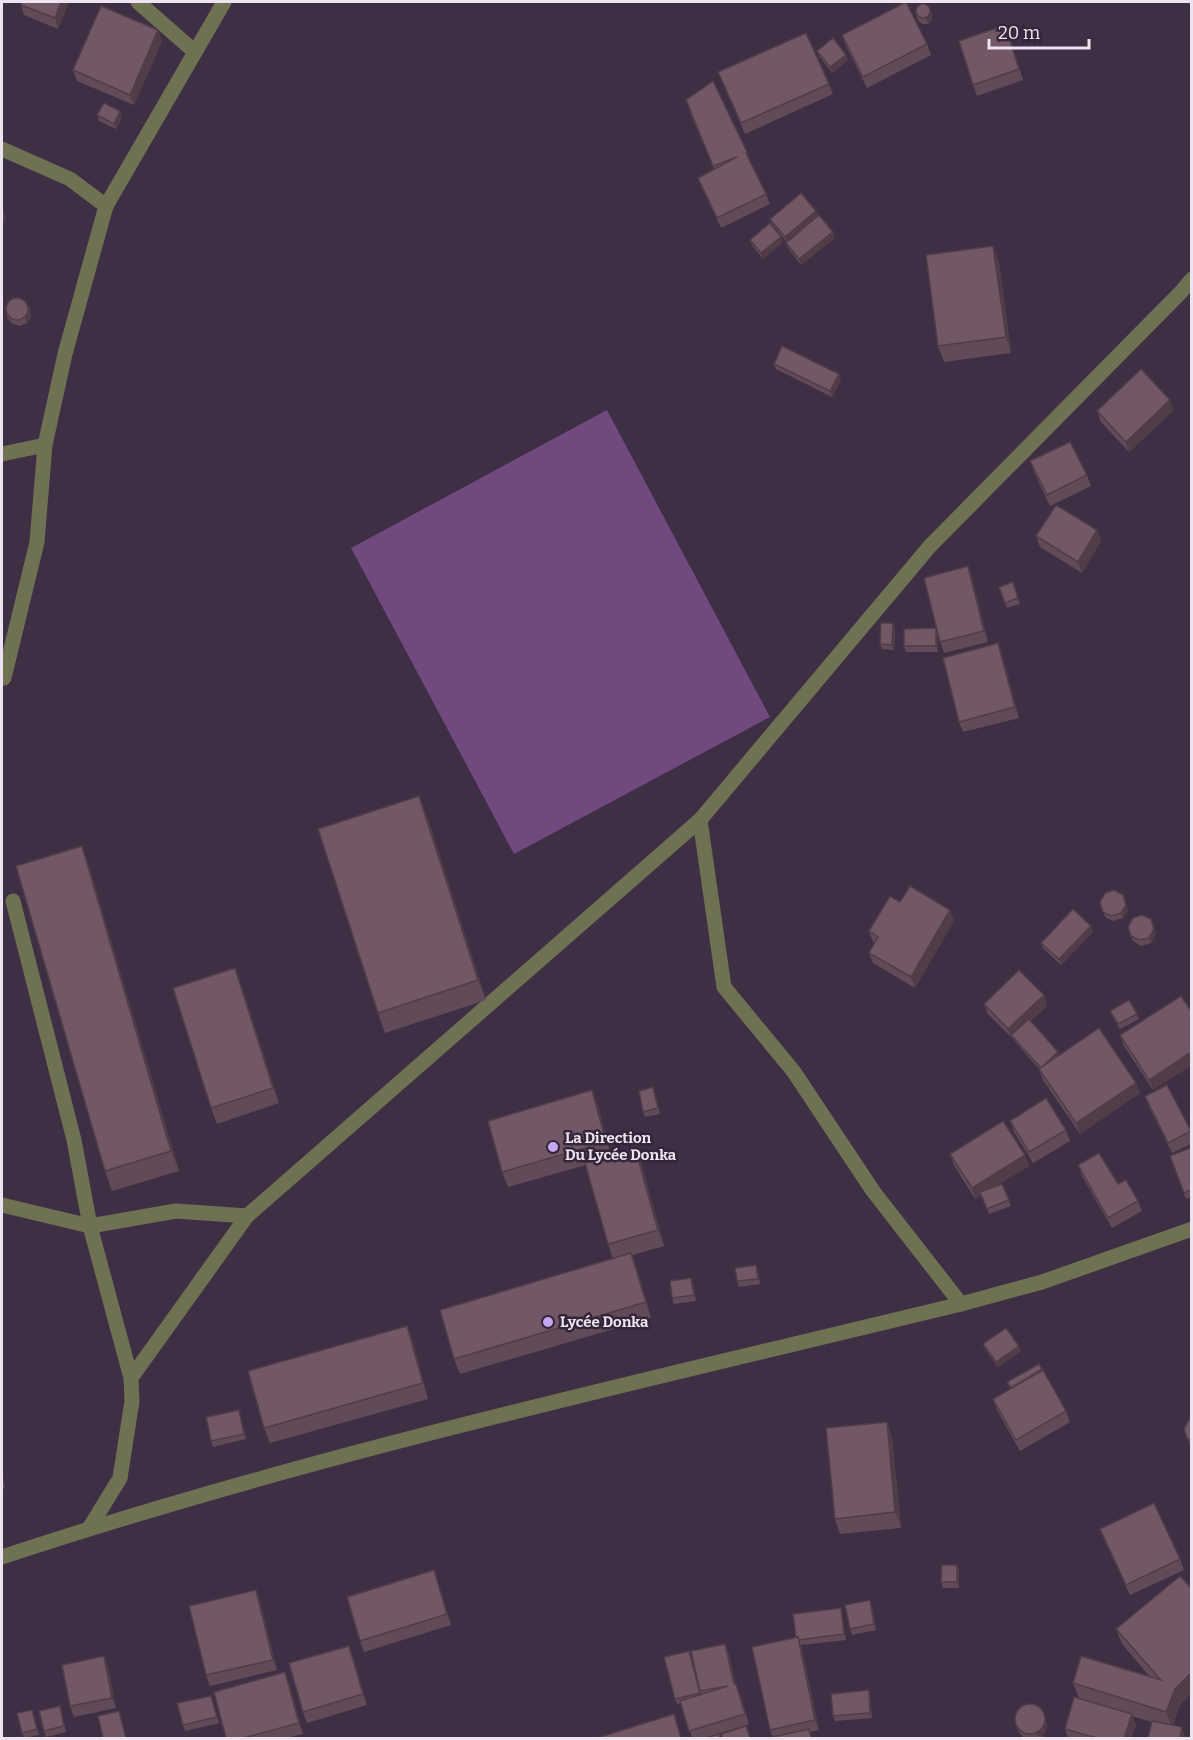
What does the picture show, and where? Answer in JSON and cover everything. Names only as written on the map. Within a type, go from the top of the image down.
[{"type":"street","points":[[138,2],[195,52]]},
{"type":"street","points":[[4,678],[37,542],[45,445],[65,354],[106,206],[224,2]]},
{"type":"street","points":[[2,149],[70,180],[106,206]]},
{"type":"street","points":[[131,1378],[247,1216],[700,820],[930,546],[1191,279]]},
{"type":"street","points":[[2,454],[45,445]]},
{"type":"street","points":[[700,820],[724,987],[794,1072],[873,1191],[961,1304]]},
{"type":"street","points":[[13,901],[74,1140],[90,1226],[131,1378],[132,1401],[120,1478],[90,1527]]},
{"type":"street","points":[[2,1205],[90,1226],[176,1211],[247,1216]]},
{"type":"street","points":[[2,1557],[90,1527],[420,1434],[961,1304],[1042,1282],[1191,1230]]},
{"type":"shaded area","points":[[607,410],[770,717],[514,854],[351,548]]},
{"type":"building","points":[[22,2],[61,2],[55,18],[21,5]]},
{"type":"building","points":[[906,2],[927,44],[863,77],[842,35]]},
{"type":"building","points":[[920,4],[926,4],[930,11],[926,18],[920,18],[916,14],[916,8]]},
{"type":"building","points":[[101,6],[158,30],[130,95],[73,70]]},
{"type":"building","points":[[1005,25],[1019,69],[973,85],[959,41]]},
{"type":"building","points":[[806,33],[829,84],[741,123],[718,72]]},
{"type":"building","points":[[833,38],[846,55],[830,67],[817,51]]},
{"type":"building","points":[[713,81],[766,194],[717,218],[698,178],[737,157],[713,166],[686,100]]},
{"type":"building","points":[[104,103],[120,111],[114,124],[97,115]]},
{"type":"building","points":[[801,193],[816,211],[785,237],[770,219]]},
{"type":"building","points":[[819,215],[833,232],[799,259],[786,243]]},
{"type":"building","points":[[770,223],[781,237],[761,253],[750,240]]},
{"type":"building","points":[[993,246],[1006,337],[938,346],[926,255]]},
{"type":"building","points":[[13,298],[21,298],[28,305],[28,313],[21,320],[13,320],[6,313],[6,305]]},
{"type":"building","points":[[782,346],[839,374],[830,391],[774,364]]},
{"type":"building","points":[[1141,369],[1170,400],[1126,442],[1097,411]]},
{"type":"building","points":[[1070,442],[1087,475],[1047,495],[1030,461]]},
{"type":"building","points":[[1056,505],[1097,530],[1078,562],[1036,536]]},
{"type":"building","points":[[968,566],[984,631],[940,642],[924,578]]},
{"type":"building","points":[[1013,582],[1018,598],[1005,603],[999,587]]},
{"type":"building","points":[[881,623],[893,623],[892,645],[880,644]]},
{"type":"building","points":[[936,628],[936,646],[904,646],[904,629]]},
{"type":"building","points":[[998,643],[1015,707],[959,722],[943,658]]},
{"type":"building","points":[[419,796],[478,980],[378,1013],[318,829]]},
{"type":"building","points":[[82,846],[171,1151],[105,1171],[16,866]]},
{"type":"building","points":[[910,886],[950,910],[911,977],[869,953],[878,937],[869,931],[890,896],[900,902]]},
{"type":"building","points":[[1114,890],[1123,895],[1126,905],[1121,913],[1111,916],[1103,912],[1100,902],[1105,893]]},
{"type":"building","points":[[1073,909],[1091,926],[1059,959],[1041,943]]},
{"type":"building","points":[[1142,915],[1151,919],[1154,929],[1149,938],[1139,940],[1131,936],[1128,927],[1133,918]]},
{"type":"building","points":[[235,968],[273,1088],[211,1108],[173,988]]},
{"type":"building","points":[[1019,970],[1044,995],[1008,1029],[984,1004]]},
{"type":"building","points":[[1181,996],[1191,1011],[1191,1052],[1149,1080],[1120,1035]]},
{"type":"building","points":[[1129,1000],[1137,1014],[1118,1024],[1110,1011]]},
{"type":"building","points":[[1029,1019],[1058,1052],[1041,1068],[1011,1035]]},
{"type":"building","points":[[1099,1028],[1136,1083],[1076,1123],[1039,1069]]},
{"type":"building","points":[[1167,1085],[1191,1131],[1168,1143],[1145,1096]]},
{"type":"building","points":[[653,1087],[658,1108],[643,1112],[639,1091]]},
{"type":"building","name":"La Direction Du Lycée Donka","points":[[592,1090],[606,1142],[502,1172],[488,1121]]},
{"type":"building","points":[[1046,1098],[1066,1130],[1029,1152],[1010,1121]]},
{"type":"building","points":[[1003,1121],[1025,1155],[972,1188],[950,1154]]},
{"type":"building","points":[[635,1148],[658,1230],[608,1244],[585,1163]]},
{"type":"building","points":[[1190,1148],[1191,1190],[1184,1193],[1170,1156]]},
{"type":"building","points":[[1099,1153],[1118,1184],[1126,1180],[1138,1201],[1108,1218],[1078,1165]]},
{"type":"building","points":[[1002,1184],[1009,1200],[987,1209],[980,1192]]},
{"type":"building","name":"Lycée Donka","points":[[631,1253],[646,1302],[454,1359],[440,1310]]},
{"type":"building","points":[[756,1265],[758,1279],[737,1281],[735,1268]]},
{"type":"building","points":[[691,1278],[694,1295],[672,1298],[670,1281]]},
{"type":"building","points":[[407,1326],[423,1383],[264,1428],[248,1371]]},
{"type":"building","points":[[1006,1328],[1019,1346],[996,1362],[983,1344]]},
{"type":"building","points":[[1039,1364],[1042,1369],[1011,1388],[1007,1382]]},
{"type":"building","points":[[1043,1370],[1066,1411],[1016,1440],[993,1399]]},
{"type":"building","points":[[239,1410],[244,1434],[211,1441],[206,1417]]},
{"type":"building","points":[[1191,1419],[1191,1441],[1187,1438],[1184,1429]]},
{"type":"building","points":[[887,1422],[895,1512],[835,1519],[826,1428]]},
{"type":"building","points":[[1154,1503],[1180,1559],[1126,1585],[1100,1529]]},
{"type":"building","points":[[942,1565],[957,1565],[957,1582],[941,1582]]},
{"type":"building","points":[[434,1570],[447,1614],[360,1641],[347,1597]]},
{"type":"building","points":[[1180,1576],[1191,1588],[1191,1673],[1175,1689],[1166,1712],[1073,1683],[1081,1656],[1161,1680],[1116,1629]]},
{"type":"building","points":[[256,1590],[273,1660],[206,1675],[189,1606]]},
{"type":"building","points":[[870,1600],[874,1624],[850,1629],[845,1605]]},
{"type":"building","points":[[841,1608],[844,1634],[798,1640],[793,1614]]},
{"type":"building","points":[[798,1637],[815,1720],[770,1730],[752,1647]]},
{"type":"building","points":[[725,1644],[734,1684],[736,1684],[745,1714],[689,1731],[680,1701],[728,1686],[700,1691],[691,1651]]},
{"type":"building","points":[[349,1646],[363,1694],[303,1712],[289,1663]]},
{"type":"building","points":[[689,1651],[700,1693],[675,1699],[664,1657]]},
{"type":"building","points":[[104,1656],[112,1698],[70,1706],[62,1665]]},
{"type":"building","points":[[285,1672],[299,1723],[243,1738],[226,1738],[214,1692]]},
{"type":"building","points":[[869,1690],[870,1713],[833,1716],[831,1694]]},
{"type":"building","points":[[211,1696],[217,1717],[183,1725],[177,1703]]},
{"type":"building","points":[[1074,1697],[1132,1714],[1124,1738],[1097,1738],[1065,1729]]},
{"type":"building","points":[[1030,1704],[1041,1708],[1045,1719],[1041,1730],[1030,1734],[1019,1730],[1015,1719],[1019,1708]]},
{"type":"building","points":[[60,1706],[64,1726],[44,1731],[39,1711]]},
{"type":"building","points":[[32,1710],[37,1729],[22,1733],[17,1713]]},
{"type":"building","points":[[119,1711],[126,1738],[103,1738],[98,1716]]},
{"type":"building","points":[[674,1714],[681,1738],[597,1738]]},
{"type":"building","points":[[1152,1721],[1182,1727],[1180,1738],[1148,1738]]},
{"type":"building","points":[[746,1726],[750,1738],[723,1738],[721,1734]]},
{"type":"building","points":[[809,1729],[811,1738],[768,1738]]},
{"type":"building","points":[[719,1734],[720,1738],[705,1738]]},
{"type":"place","name":"La Direction Du Lycée Donka","points":[[553,1147]]},
{"type":"place","name":"Lycée Donka","points":[[548,1322]]}]
